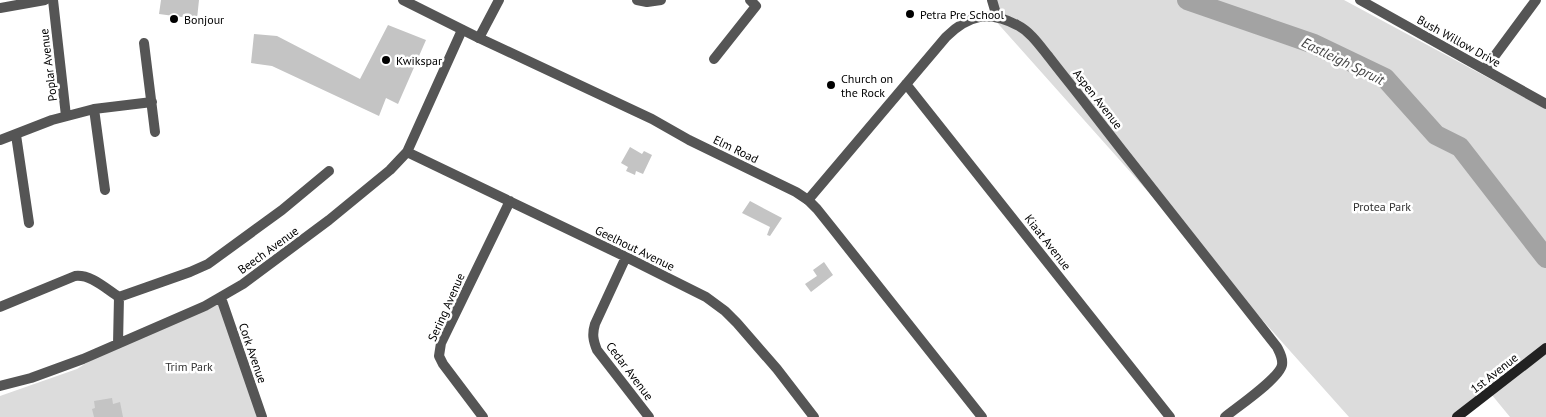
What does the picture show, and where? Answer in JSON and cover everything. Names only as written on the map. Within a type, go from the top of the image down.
[{"type":"main road","name":"1st Avenue","points":[[1457,417],[1546,348]]},
{"type":"street","points":[[0,8],[45,0]]},
{"type":"street","name":"Poplar Avenue","points":[[0,140],[66,116],[53,0]]},
{"type":"street","name":"Elm Road","points":[[403,0],[462,30],[652,119],[689,140],[808,200],[982,417]]},
{"type":"street","points":[[479,38],[499,0]]},
{"type":"street","points":[[637,0],[647,2],[661,0]]},
{"type":"street","points":[[992,0],[997,17]]},
{"type":"street","name":"Bush Willow Drive","points":[[1360,0],[1546,104]]},
{"type":"street","points":[[1485,70],[1536,0]]},
{"type":"street","points":[[714,59],[755,2]]},
{"type":"street","name":"Aspen Avenue","points":[[808,200],[958,25],[971,18],[993,16],[1020,26],[1032,36],[1277,347],[1282,358],[1282,366],[1276,377],[1225,417]]},
{"type":"street","name":"Beech Avenue","points":[[0,386],[31,378],[118,344],[221,298],[243,284],[328,220],[390,170],[407,152],[462,30]]},
{"type":"street","points":[[144,43],[156,132]]},
{"type":"street","name":"Kiaat Avenue","points":[[906,84],[1170,417]]},
{"type":"street","points":[[66,116],[94,109],[152,102]]},
{"type":"street","points":[[94,109],[104,190]]},
{"type":"street","points":[[16,135],[29,223]]},
{"type":"street","name":"Geelhout Avenue","points":[[407,152],[706,297],[725,311],[777,369],[814,417]]},
{"type":"street","points":[[119,297],[208,264],[282,210],[329,171]]},
{"type":"street","name":"Sering Avenue","points":[[483,417],[439,356],[441,343],[510,201]]},
{"type":"street","name":"Cedar Avenue","points":[[626,257],[595,324],[592,333],[593,341],[597,350],[650,417]]},
{"type":"street","points":[[0,307],[68,278],[81,275],[90,278],[119,297]]},
{"type":"street","points":[[118,344],[119,297]]},
{"type":"street","name":"Cork Avenue","points":[[221,298],[262,417]]},
{"type":"green space","name":"Protea Park","points":[[987,0],[1344,0],[1546,109],[1546,417],[1510,417],[1487,389],[1452,417],[1349,417],[993,18]]},
{"type":"green space","name":"Trim Park","points":[[219,298],[261,417],[0,417],[0,396],[77,369],[94,358]]},
{"type":"building","points":[[161,0],[199,0],[197,19],[159,14]]},
{"type":"building","points":[[388,25],[426,40],[398,104],[386,98],[379,116],[272,66],[251,63],[254,34],[277,36],[360,79]]},
{"type":"building","points":[[630,147],[642,154],[644,151],[652,155],[643,174],[636,171],[635,175],[626,171],[628,167],[621,163]]},
{"type":"building","points":[[750,201],[782,218],[770,236],[767,235],[770,227],[742,213]]},
{"type":"building","points":[[824,262],[833,275],[811,292],[805,284],[817,276],[813,270]]},
{"type":"building","points":[[112,398],[113,404],[120,402],[123,417],[94,417],[92,409],[95,408],[94,401]]},
{"type":"waterway","name":"Eastleigh Spruit","points":[[1187,0],[1314,44],[1385,78],[1436,135],[1460,147],[1546,258]]},
{"type":"place","name":"Petra Pre School","points":[[910,14]]},
{"type":"place","name":"Bonjour","points":[[174,19]]},
{"type":"place","name":"Kwikspar","points":[[386,60]]},
{"type":"place","name":"Church on the Rock","points":[[831,85]]}]
